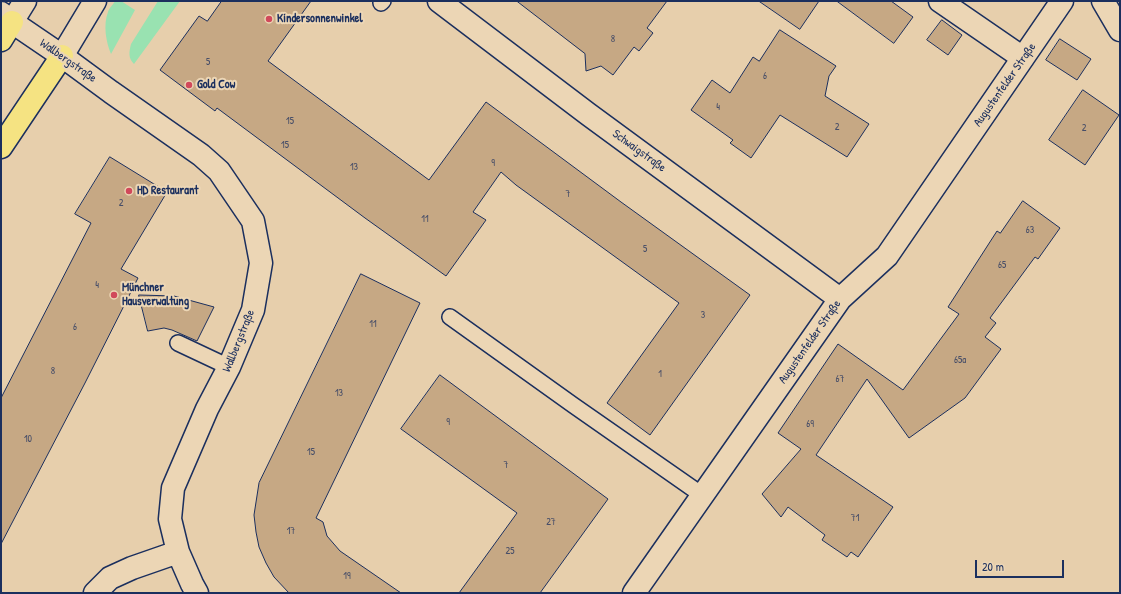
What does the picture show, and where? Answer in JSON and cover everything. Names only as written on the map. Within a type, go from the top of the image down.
[{"type":"highway","points":[[1,147],[62,56]]},
{"type":"street","points":[[5,25],[25,1]]},
{"type":"street","points":[[62,56],[95,1]]},
{"type":"street","name":"Schwaigstraße","points":[[439,1],[588,114],[840,298]]},
{"type":"street","points":[[940,1],[1023,58]]},
{"type":"street","name":"Augustenfelder Straße","points":[[634,593],[840,298],[887,256],[1062,1]]},
{"type":"street","points":[[1103,1],[1120,30]]},
{"type":"street","name":"Wallbergstraße","points":[[5,25],[62,56],[201,155],[219,171],[253,221],[261,263],[252,310],[229,367],[208,409],[173,488],[170,519],[178,552],[197,593]]},
{"type":"street","points":[[95,593],[110,578],[132,568],[178,552]]},
{"type":"lane","points":[[450,317],[573,405],[702,494]]},
{"type":"lane","points":[[178,343],[229,367]]},
{"type":"green space","points":[[115,1],[121,1],[135,10],[111,54],[105,28],[106,17]]},
{"type":"green space","points":[[158,1],[180,1],[134,64],[130,55],[131,44]]},
{"type":"building","points":[[222,1],[311,1],[268,61],[429,180],[486,102],[750,295],[650,435],[607,403],[679,303],[516,185],[501,172],[473,212],[486,220],[446,276],[217,108],[215,111],[160,70],[199,16],[207,21]]},
{"type":"building","points":[[517,1],[667,1],[647,28],[653,33],[639,51],[634,47],[613,75],[601,66],[586,71],[585,54]]},
{"type":"building","points":[[759,1],[819,1],[800,29]]},
{"type":"building","points":[[837,1],[891,1],[913,17],[894,43]]},
{"type":"building","points":[[942,20],[962,35],[948,55],[927,40]]},
{"type":"building","points":[[780,30],[836,66],[829,76],[825,96],[869,124],[847,157],[780,115],[751,158],[730,143],[733,140],[691,110],[712,80],[730,93],[753,57],[759,61]]},
{"type":"building","points":[[1060,39],[1091,59],[1077,80],[1046,60]]},
{"type":"building","points":[[1083,90],[1119,115],[1085,165],[1049,140]]},
{"type":"building","points":[[110,157],[167,192],[121,269],[138,278],[1,544],[1,398],[91,223],[75,214]]},
{"type":"building","points":[[1023,201],[1060,228],[1038,259],[1035,257],[990,318],[996,323],[985,337],[1001,349],[965,398],[909,438],[867,379],[816,455],[893,507],[858,557],[851,552],[847,557],[822,540],[825,535],[788,507],[781,517],[762,494],[801,449],[778,433],[838,344],[903,390],[959,314],[948,307],[997,231],[1000,233]]},
{"type":"building","points":[[361,274],[420,303],[316,518],[323,522],[327,536],[340,551],[401,593],[289,593],[274,577],[259,547],[254,515],[259,483]]},
{"type":"building","points":[[139,295],[174,296],[214,307],[197,341],[164,328],[148,331]]},
{"type":"building","points":[[440,375],[608,499],[540,593],[459,593],[517,513],[401,429]]},
{"type":"place","name":"Kindersonnenwinkel","points":[[269,19]]},
{"type":"place","name":"Gold Cow","points":[[189,85]]},
{"type":"place","name":"HD Restaurant","points":[[129,191]]},
{"type":"place","name":"Münchner Hausverwaltung","points":[[114,295]]}]
